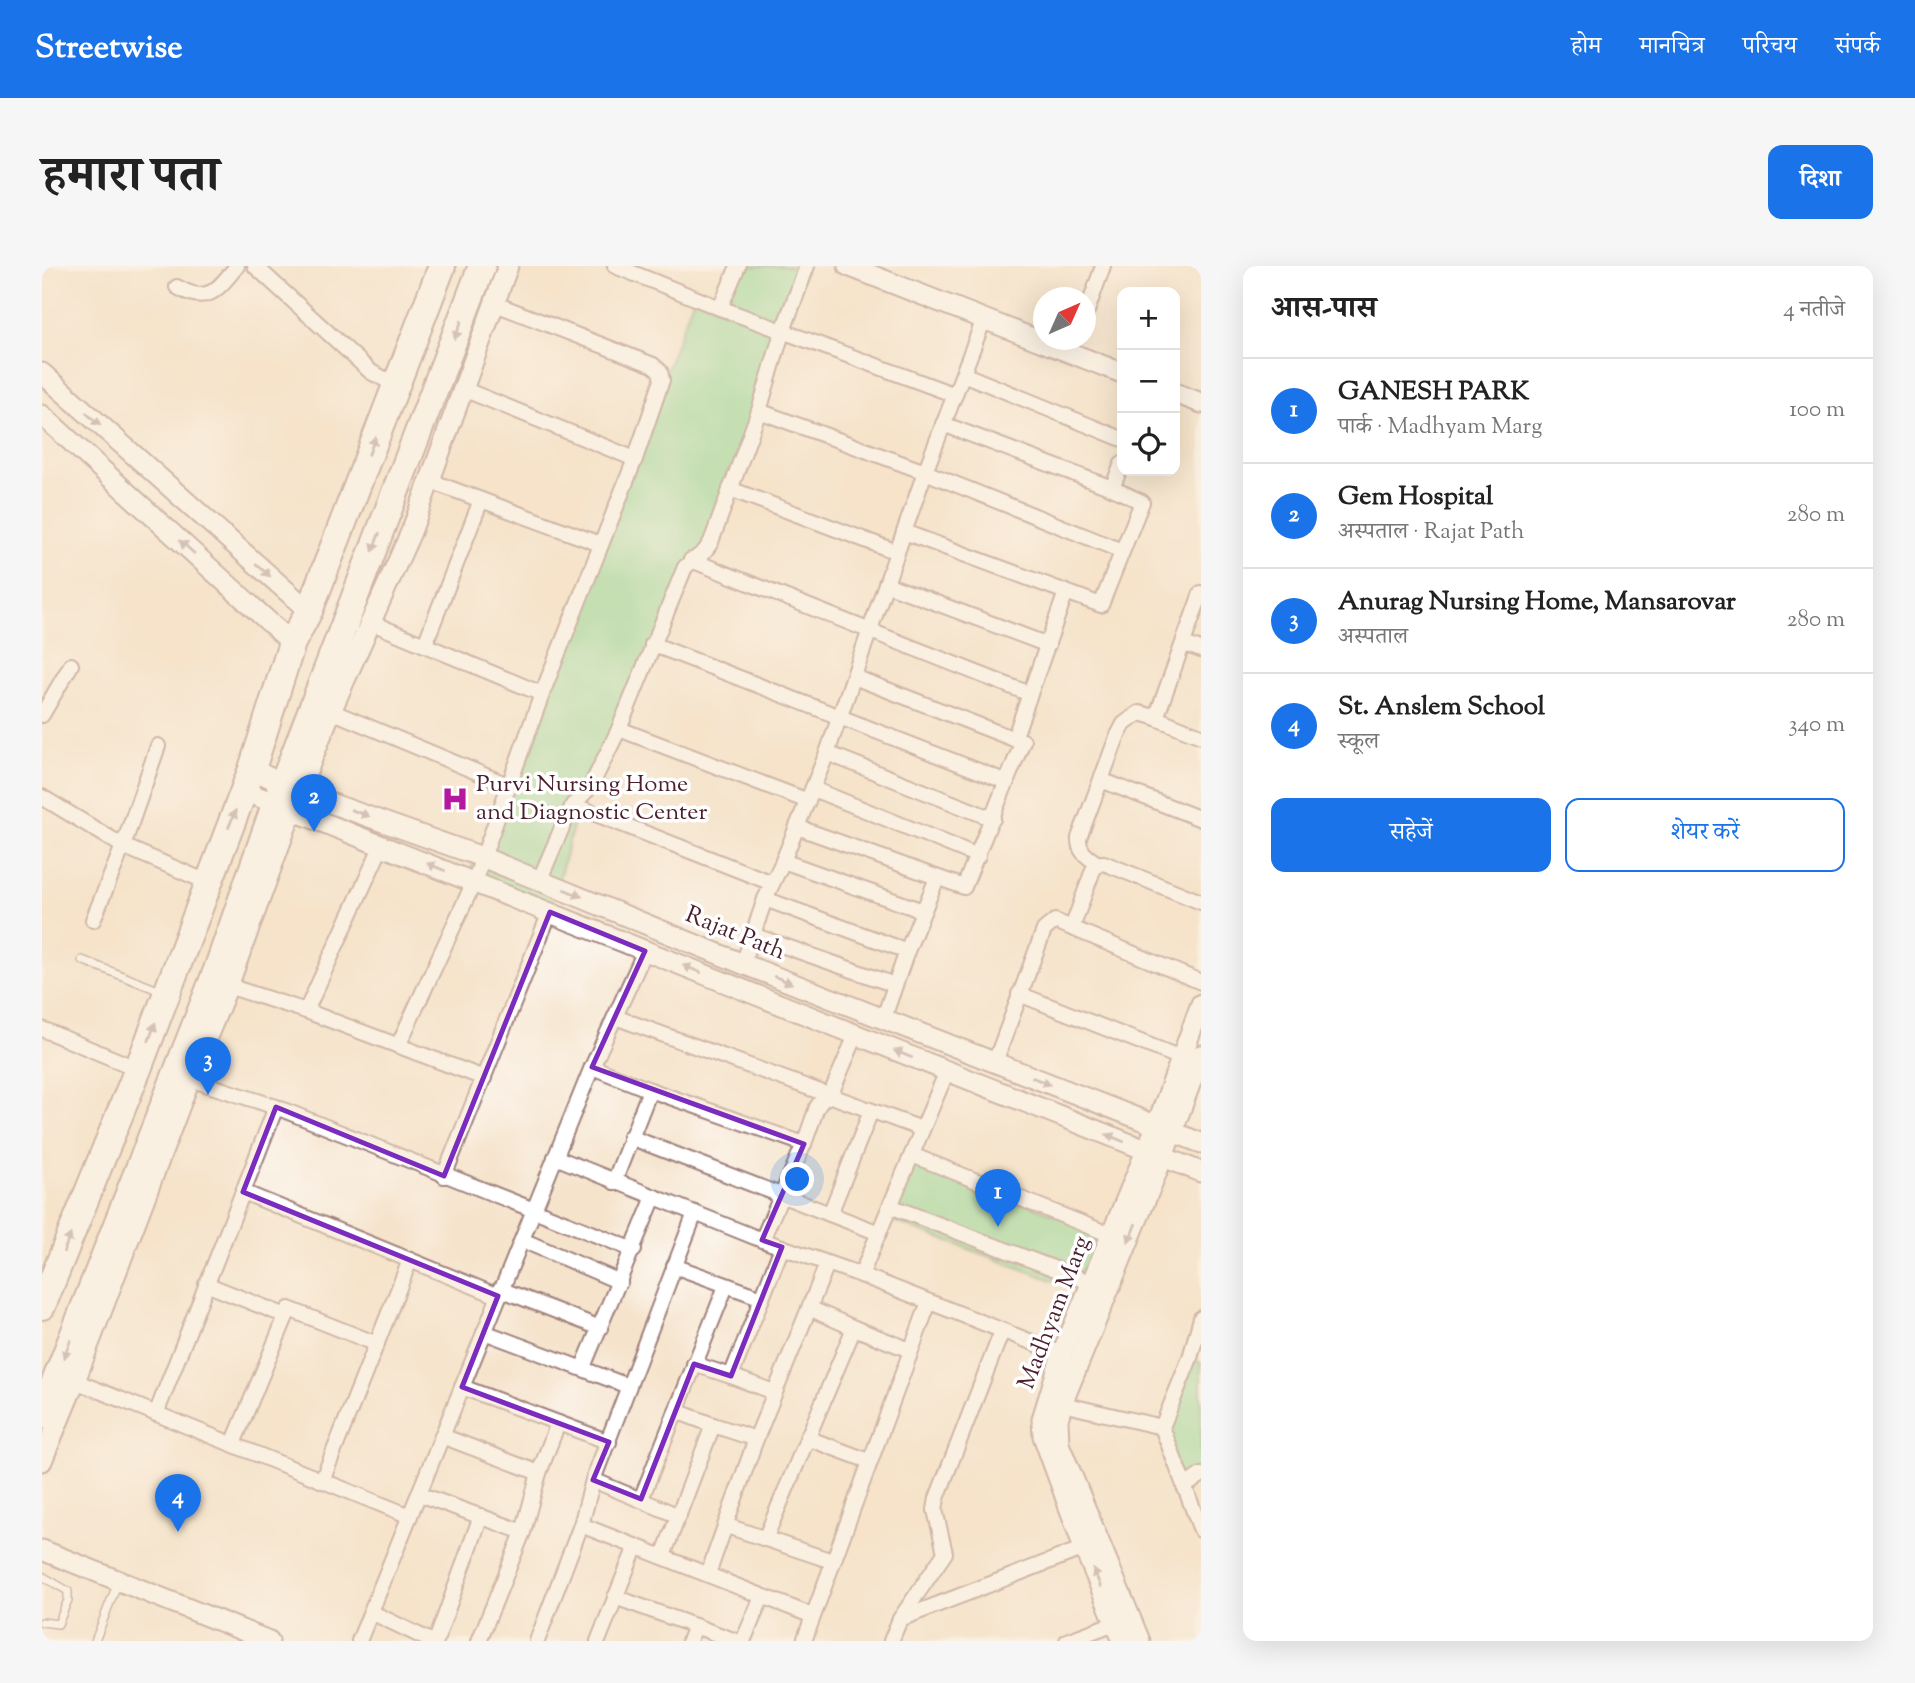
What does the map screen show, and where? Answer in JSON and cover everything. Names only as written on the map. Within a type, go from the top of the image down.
[{"type":"highway","points":[[43,1301],[138,1069],[248,780],[292,643],[309,611],[442,266]]},
{"type":"highway","points":[[42,1415],[287,798],[482,266]]},
{"type":"street","points":[[177,287],[190,294],[208,295],[216,290],[237,266]]},
{"type":"street","points":[[255,266],[370,373],[396,384]]},
{"type":"street","points":[[42,1461],[228,986],[287,798],[331,711],[411,532],[508,266]]},
{"type":"street","points":[[615,266],[955,395]]},
{"type":"street","points":[[720,308],[738,266]]},
{"type":"street","points":[[540,879],[573,805],[591,786],[619,729],[685,567],[705,551],[710,542],[759,411],[783,330],[807,266]]},
{"type":"street","points":[[848,266],[984,319],[1033,334]]},
{"type":"street","points":[[1096,287],[1103,266]]},
{"type":"street","points":[[398,1046],[474,882],[542,694],[635,459],[662,380],[660,371],[653,365],[493,303]]},
{"type":"street","points":[[743,964],[765,899],[827,753],[925,472],[984,319]]},
{"type":"street","points":[[1079,350],[1117,370]]},
{"type":"street","points":[[42,373],[309,611]]},
{"type":"street","points":[[963,374],[1117,437]]},
{"type":"street","points":[[463,389],[635,459]]},
{"type":"street","points":[[1180,395],[1201,403]]},
{"type":"street","points":[[759,411],[925,472],[1122,551]]},
{"type":"street","points":[[42,415],[292,643]]},
{"type":"street","points":[[904,533],[1101,605],[1142,502],[943,424]]},
{"type":"street","points":[[1112,488],[1117,476]]},
{"type":"street","points":[[430,481],[600,544]]},
{"type":"street","points":[[730,489],[897,552]]},
{"type":"street","points":[[425,644],[481,500]]},
{"type":"street","points":[[691,560],[1030,694]]},
{"type":"street","points":[[886,584],[1048,645]]},
{"type":"street","points":[[1014,739],[1066,592]]},
{"type":"street","points":[[1156,718],[1201,593]]},
{"type":"street","points":[[372,623],[542,694]]},
{"type":"street","points":[[652,644],[1007,782]]},
{"type":"street","points":[[1184,644],[1201,650]]},
{"type":"street","points":[[42,715],[71,665]]},
{"type":"street","points":[[797,827],[964,887],[1023,741],[854,677]]},
{"type":"street","points":[[331,711],[510,786]]},
{"type":"street","points":[[1098,864],[1079,846],[1079,838],[1124,724],[1139,713],[1201,736]]},
{"type":"street","points":[[619,729],[978,856]]},
{"type":"street","points":[[93,920],[123,846],[158,746]]},
{"type":"street","points":[[827,753],[993,819]]},
{"type":"street","points":[[248,780],[287,798]]},
{"type":"street","points":[[1101,780],[1201,819]]},
{"type":"street","name":"Rajat Path","points":[[287,798],[382,845],[1201,1172]]},
{"type":"street","name":"Rajat Path","points":[[287,798],[482,857],[883,1020],[1201,1143]]},
{"type":"street","points":[[44,803],[123,846],[207,882]]},
{"type":"street","points":[[573,805],[772,883]]},
{"type":"street","points":[[306,1011],[382,845]]},
{"type":"street","points":[[783,861],[923,911]]},
{"type":"street","points":[[1072,928],[1093,870],[1098,864],[1104,863],[1201,902]]},
{"type":"street","points":[[883,1020],[937,878]]},
{"type":"street","points":[[765,899],[907,951]]},
{"type":"street","points":[[444,1176],[550,912]]},
{"type":"street","points":[[995,1062],[1044,930],[1055,921],[1201,982]]},
{"type":"street","points":[[753,935],[895,985]]},
{"type":"street","points":[[359,1641],[592,1067],[645,951]]},
{"type":"street","points":[[228,986],[306,1011],[484,1078]]},
{"type":"street","points":[[1019,994],[1181,1058]]},
{"type":"street","name":"Madhyam Marg","points":[[1164,1130],[1181,1058],[1201,1004]]},
{"type":"street","points":[[615,1017],[922,1129]]},
{"type":"street","points":[[42,1031],[138,1069]]},
{"type":"street","points":[[762,1240],[804,1144],[817,1107],[823,1099],[830,1096],[856,1035]]},
{"type":"street","name":"Madhyam Marg","points":[[1140,1641],[1059,1444],[1058,1420],[1164,1130],[1201,1055]]},
{"type":"street","points":[[592,1067],[804,1144]]},
{"type":"street","points":[[861,1275],[947,1071]]},
{"type":"street","points":[[190,1079],[276,1107],[634,1250]]},
{"type":"street","points":[[614,1182],[650,1090]]},
{"type":"street","points":[[156,1413],[276,1107]]},
{"type":"street","points":[[830,1214],[871,1111]]},
{"type":"street","points":[[630,1137],[879,1233]]},
{"type":"street","name":"Madhyam Marg","points":[[1119,1632],[1084,1548],[1043,1436],[1042,1419],[1062,1354],[1111,1235],[1155,1154]]},
{"type":"street","points":[[912,1155],[1111,1235]]},
{"type":"street","points":[[555,1157],[762,1240],[861,1275],[1062,1354]]},
{"type":"street","points":[[243,1192],[410,1260],[600,1328]]},
{"type":"street","points":[[583,1367],[654,1197]]},
{"type":"street","points":[[890,1206],[1091,1283]]},
{"type":"street","points":[[537,1641],[581,1525],[593,1480],[695,1213]]},
{"type":"street","points":[[522,1240],[620,1282]]},
{"type":"street","points":[[732,1376],[782,1247]]},
{"type":"street","points":[[322,1481],[410,1260]]},
{"type":"street","points":[[708,1574],[774,1392],[827,1264]]},
{"type":"street","points":[[674,1266],[762,1298]]},
{"type":"street","points":[[206,1284],[286,1316]]},
{"type":"street","points":[[640,1499],[726,1286]]},
{"type":"street","points":[[804,1641],[929,1302]]},
{"type":"street","points":[[809,1308],[911,1350]]},
{"type":"street","points":[[233,1444],[289,1309],[377,1344]]},
{"type":"street","points":[[1201,1318],[1196,1361],[1162,1427],[1201,1530]]},
{"type":"street","points":[[765,1539],[854,1328]]},
{"type":"street","points":[[891,1641],[900,1619],[944,1553],[936,1510],[937,1498],[1002,1331]]},
{"type":"street","points":[[484,1332],[628,1386]]},
{"type":"street","points":[[694,1364],[774,1392]]},
{"type":"street","points":[[75,1381],[410,1516]]},
{"type":"street","points":[[462,1387],[609,1442]]},
{"type":"street","points":[[1062,1404],[1162,1427]]},
{"type":"street","points":[[676,1411],[756,1439]]},
{"type":"street","points":[[480,1641],[523,1532],[539,1473],[558,1423]]},
{"type":"street","points":[[663,1556],[713,1424]]},
{"type":"street","points":[[442,1436],[539,1473]]},
{"type":"street","points":[[807,1438],[869,1461]]},
{"type":"street","points":[[1184,1488],[1201,1475]]},
{"type":"street","points":[[593,1480],[679,1516]]},
{"type":"street","points":[[419,1494],[523,1532]]},
{"type":"street","points":[[371,1612],[434,1641],[481,1516]]},
{"type":"street","points":[[581,1525],[813,1616]]},
{"type":"street","points":[[727,1526],[832,1561]]},
{"type":"street","points":[[598,1641],[636,1546]]},
{"type":"street","points":[[900,1619],[1084,1548]]},
{"type":"street","points":[[42,1550],[269,1641]]},
{"type":"street","points":[[615,1597],[736,1641]]},
{"type":"street","points":[[743,1641],[762,1597]]},
{"type":"street","points":[[689,1641],[695,1626]]},
{"type":"street","points":[[1067,1641],[1119,1632]]},
{"type":"lane","points":[[82,960],[166,993]]},
{"type":"lane","points":[[42,1576],[68,1591],[68,1600],[58,1624],[42,1622]]},
{"type":"lane","points":[[95,1641],[118,1582]]},
{"type":"highlighted area","points":[[550,912],[645,951],[592,1067],[804,1144],[762,1240],[782,1247],[731,1376],[694,1364],[641,1499],[593,1480],[609,1442],[462,1387],[498,1296],[243,1192],[276,1107],[444,1176]]},
{"type":"green space","points":[[738,266],[806,266],[759,407],[698,563],[579,804],[550,912],[466,879],[510,786],[694,297],[720,308]]},
{"type":"green space","points":[[910,1159],[1111,1236],[1087,1293],[885,1218]]},
{"type":"green space","points":[[1190,1358],[1201,1363],[1201,1475],[1184,1487],[1162,1427]]},
{"type":"place","name":"Purvi Nursing Home and Diagnostic Center","points":[[455,799]]},
{"type":"place","name":"Gem Hospital","points":[[314,832]]},
{"type":"place","name":"Anurag Nursing Home, Mansarovar","points":[[208,1095]]},
{"type":"place","name":"GANESH PARK","points":[[998,1227]]},
{"type":"place","name":"St. Anslem School","points":[[178,1532]]}]
